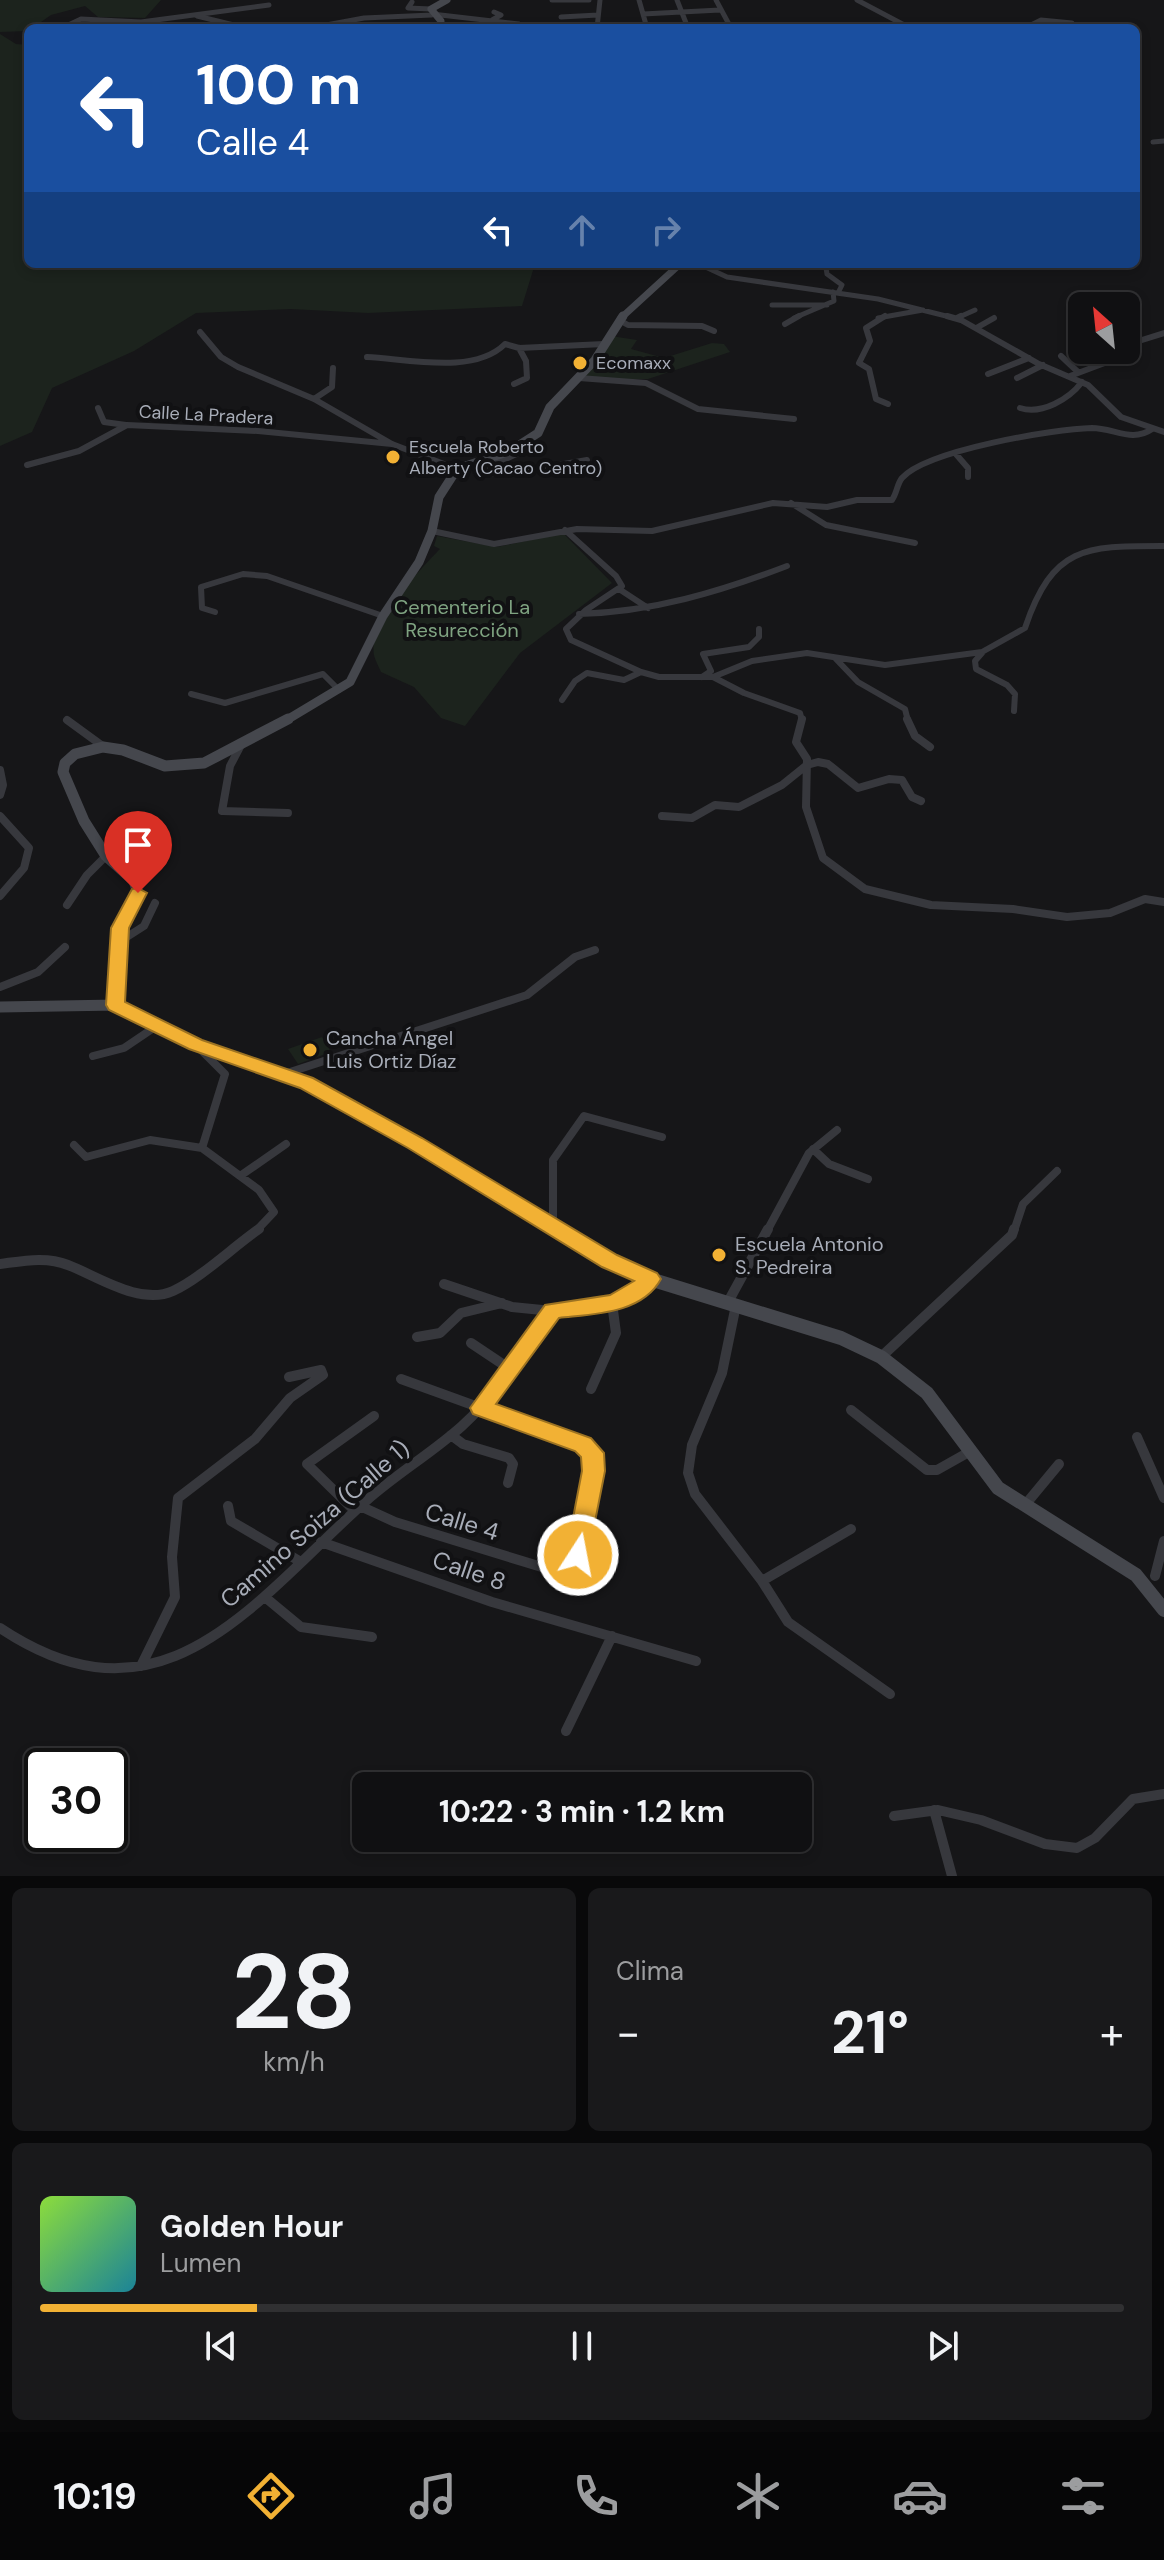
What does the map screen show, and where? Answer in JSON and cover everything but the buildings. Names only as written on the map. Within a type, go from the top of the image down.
[{"type":"street","points":[[332,24],[364,18],[432,13],[447,0]]},
{"type":"street","points":[[552,0],[589,0]]},
{"type":"street","points":[[597,24],[600,0]]},
{"type":"street","points":[[639,0],[646,24]]},
{"type":"street","points":[[677,0],[686,24]]},
{"type":"street","points":[[716,0],[729,24]]},
{"type":"street","points":[[857,0],[902,24]]},
{"type":"street","points":[[412,2],[406,6],[432,13],[519,24]]},
{"type":"street","points":[[70,24],[81,19],[141,22],[269,5]]},
{"type":"street","points":[[643,14],[720,10]]},
{"type":"street","points":[[492,20],[501,15],[494,12]]},
{"type":"street","points":[[432,13],[440,24]]},
{"type":"street","points":[[192,15],[229,24]]},
{"type":"street","points":[[561,17],[598,15]]},
{"type":"street","points":[[1029,24],[1055,18],[1072,23]]},
{"type":"street","points":[[1153,142],[1164,141]]},
{"type":"street","points":[[116,1005],[120,928],[138,893],[134,881],[106,856],[84,821],[63,772],[65,763],[75,754],[104,747],[123,750],[165,766],[184,767],[204,763],[240,747],[339,690],[357,670],[383,616],[419,562],[432,531],[439,497],[457,469],[528,442],[538,433],[550,407],[579,378],[619,320],[676,268]]},
{"type":"street","points":[[708,268],[727,277],[836,292],[956,318],[978,327],[1029,358],[1082,382],[1121,417],[1164,432]]},
{"type":"street","points":[[785,324],[788,319],[803,317],[834,301],[842,285],[827,274],[826,268]]},
{"type":"street","points":[[772,305],[827,305]]},
{"type":"street","points":[[888,404],[876,399],[869,369],[859,363],[870,341],[866,328],[880,317],[910,315],[924,310]]},
{"type":"street","points":[[956,318],[964,311],[975,310]]},
{"type":"street","points":[[978,327],[994,318]]},
{"type":"street","points":[[619,320],[628,325],[702,326],[714,331]]},
{"type":"street","points":[[200,332],[221,357],[238,367],[314,399],[392,444],[457,469]]},
{"type":"street","points":[[1140,342],[1164,333]]},
{"type":"street","points":[[367,357],[457,362],[493,356],[505,344],[519,348],[604,344]]},
{"type":"street","points":[[514,384],[527,378],[528,372],[519,348]]},
{"type":"street","points":[[1061,356],[1078,372]]},
{"type":"street","points":[[988,374],[1029,358]]},
{"type":"street","points":[[1070,376],[1101,364]]},
{"type":"street","points":[[1017,378],[1043,365]]},
{"type":"street","points":[[314,399],[332,387],[333,368]]},
{"type":"street","points":[[579,378],[646,383],[698,409],[794,419]]},
{"type":"street","points":[[1020,408],[1034,411],[1072,393],[1082,382]]},
{"type":"street","points":[[98,408],[104,422],[127,425]]},
{"type":"street","name":"Calle La Pradera","points":[[27,465],[79,451],[127,425],[258,431],[392,444]]},
{"type":"street","points":[[432,531],[494,544],[565,530],[652,531],[690,525],[758,505],[791,503],[827,507],[857,500],[892,500],[900,479],[908,473],[955,453],[1014,438],[1072,430],[1096,428],[1133,436],[1152,429]]},
{"type":"street","points":[[528,442],[527,449],[476,473],[507,474],[587,460]]},
{"type":"street","points":[[955,453],[968,468],[968,477]]},
{"type":"street","points":[[791,503],[826,525],[915,543]]},
{"type":"street","points":[[565,530],[616,576],[622,586],[589,604],[578,614],[566,629],[571,640],[659,677],[713,677],[752,661],[807,653],[885,665],[982,652],[1009,640],[1025,628],[1034,601],[1069,556],[1102,546],[1164,546]]},
{"type":"street","points":[[578,614],[648,608],[716,593],[787,566]]},
{"type":"street","points":[[215,612],[202,608],[201,587],[243,574],[267,576],[383,616]]},
{"type":"street","points":[[619,589],[648,608]]},
{"type":"street","points":[[702,678],[711,671],[703,654],[749,647],[759,637],[759,629]]},
{"type":"street","points":[[982,652],[975,661],[976,669],[1007,685],[1015,694],[1014,711]]},
{"type":"street","points":[[835,658],[858,682],[905,709],[907,724],[916,740],[930,747]]},
{"type":"street","points":[[562,700],[573,680],[582,673],[595,671],[624,680],[641,672]]},
{"type":"street","points":[[191,694],[225,703],[323,674],[339,690]]},
{"type":"street","points":[[713,677],[800,713],[803,723],[796,742],[807,759],[806,807],[823,858],[865,889],[931,905],[1013,909],[1067,917],[1110,913],[1145,899],[1164,902]]},
{"type":"street","points":[[67,720],[96,738],[104,747]]},
{"type":"street","points":[[240,747],[230,766],[222,811],[288,813]]},
{"type":"street","points":[[662,816],[692,818],[715,805],[739,807],[782,785],[807,765],[828,764],[858,788],[902,780],[912,797],[921,801]]},
{"type":"street","points":[[0,770],[0,795]]},
{"type":"street","points":[[0,816],[29,848],[30,857],[18,879],[0,896]]},
{"type":"street","points":[[67,905],[87,875],[106,856]]},
{"type":"street","points":[[119,942],[144,926],[155,903]]},
{"type":"street","points":[[0,987],[38,972],[65,947]]},
{"type":"street","points":[[284,1074],[527,995],[546,984],[569,958],[595,950]]},
{"type":"street","points":[[0,1007],[116,1005],[195,1044],[284,1074],[415,1143],[610,1261],[650,1279],[841,1338],[881,1357],[927,1393],[998,1488],[1136,1575],[1164,1610]]},
{"type":"street","points":[[93,1056],[141,1039],[158,1025]]},
{"type":"street","points":[[195,1044],[225,1074],[225,1091],[210,1113],[202,1148]]},
{"type":"street","points":[[553,1226],[553,1160],[584,1116],[591,1115],[662,1137]]},
{"type":"street","points":[[837,1130],[813,1149],[732,1304],[722,1373],[692,1445],[688,1473],[695,1494],[762,1581],[788,1622],[890,1694]]},
{"type":"street","points":[[0,1264],[42,1259],[68,1265],[91,1279],[145,1295],[172,1292],[227,1255],[274,1212],[259,1190],[202,1148],[150,1140],[86,1157],[74,1145]]},
{"type":"street","points":[[240,1176],[286,1144]]},
{"type":"street","points":[[813,1149],[829,1164],[868,1179]]},
{"type":"street","points":[[881,1357],[1012,1235],[1023,1204],[1057,1171]]},
{"type":"street","points":[[444,1284],[503,1303],[552,1311],[612,1303],[634,1294],[650,1279]]},
{"type":"street","points":[[417,1337],[440,1333],[461,1313],[503,1303]]},
{"type":"street","points":[[591,1389],[616,1333],[612,1303]]},
{"type":"street","name":"Camino Soiza (Calle 1)","points":[[0,1628],[18,1641],[83,1666],[116,1671],[176,1656],[229,1626],[266,1598],[358,1508],[481,1408],[552,1311]]},
{"type":"street","points":[[471,1343],[510,1369]]},
{"type":"street","points":[[141,1666],[175,1597],[172,1545],[178,1498],[255,1439],[290,1398],[323,1375],[315,1370],[289,1377]]},
{"type":"street","name":"Calle 4","points":[[358,1508],[545,1568],[566,1565],[578,1555],[594,1471],[592,1453],[583,1445],[401,1379]]},
{"type":"street","points":[[851,1410],[927,1470],[937,1470],[969,1452]]},
{"type":"street","points":[[358,1508],[307,1464],[374,1416]]},
{"type":"street","points":[[451,1435],[463,1444],[509,1458],[513,1464],[508,1483]]},
{"type":"street","points":[[1137,1437],[1164,1498]]},
{"type":"street","points":[[1025,1505],[1059,1464]]},
{"type":"street","points":[[228,1506],[231,1521],[301,1562]]},
{"type":"street","points":[[762,1581],[851,1529]]},
{"type":"street","points":[[1136,1575],[1160,1576],[1164,1541]]},
{"type":"street","name":"Calle 8","points":[[321,1542],[492,1602],[696,1661]]},
{"type":"street","points":[[266,1598],[301,1627],[372,1637]]},
{"type":"street","points":[[566,1731],[612,1636]]},
{"type":"street","points":[[894,1816],[911,1809],[962,1815],[1069,1850],[1090,1843],[1133,1799],[1164,1794]]},
{"type":"street","points":[[934,1810],[952,1876]]},
{"type":"green space","points":[[0,0],[161,0],[145,18],[98,17],[85,6],[51,15],[38,24],[24,24],[24,31],[0,32]]},
{"type":"green space","points":[[0,34],[16,44],[24,45],[24,268],[534,268],[522,306],[368,313],[291,309],[196,313],[134,351],[52,388],[32,432],[0,446]]},
{"type":"green space","points":[[611,336],[637,340],[631,349],[664,358],[712,343],[724,344],[730,352],[648,379],[580,379]]},
{"type":"green space","name":"Cementerio La Resurección","points":[[563,533],[612,583],[520,653],[465,726],[441,718],[414,687],[381,672],[374,655],[379,629],[397,598],[440,549],[434,546],[437,536],[497,547]]},
{"type":"green space","name":"Cancha Ángel Luis Ortiz Díaz","points":[[322,1037],[331,1052],[298,1064],[288,1049]]},
{"type":"place","name":"Ecomaxx","points":[[580,363]]},
{"type":"place","name":"Escuela Roberto Alberty (Cacao Centro)","points":[[393,457]]},
{"type":"place","name":"Cancha Ángel Luis Ortiz Díaz","points":[[310,1050]]},
{"type":"place","name":"Escuela Antonio S. Pedreira","points":[[719,1255]]},
{"type":"route","points":[[138,893],[120,928],[116,1005],[195,1044],[306,1083],[415,1143],[610,1261],[650,1279],[634,1294],[612,1303],[552,1311],[481,1408],[583,1445],[592,1453],[594,1471],[578,1555]]}]
